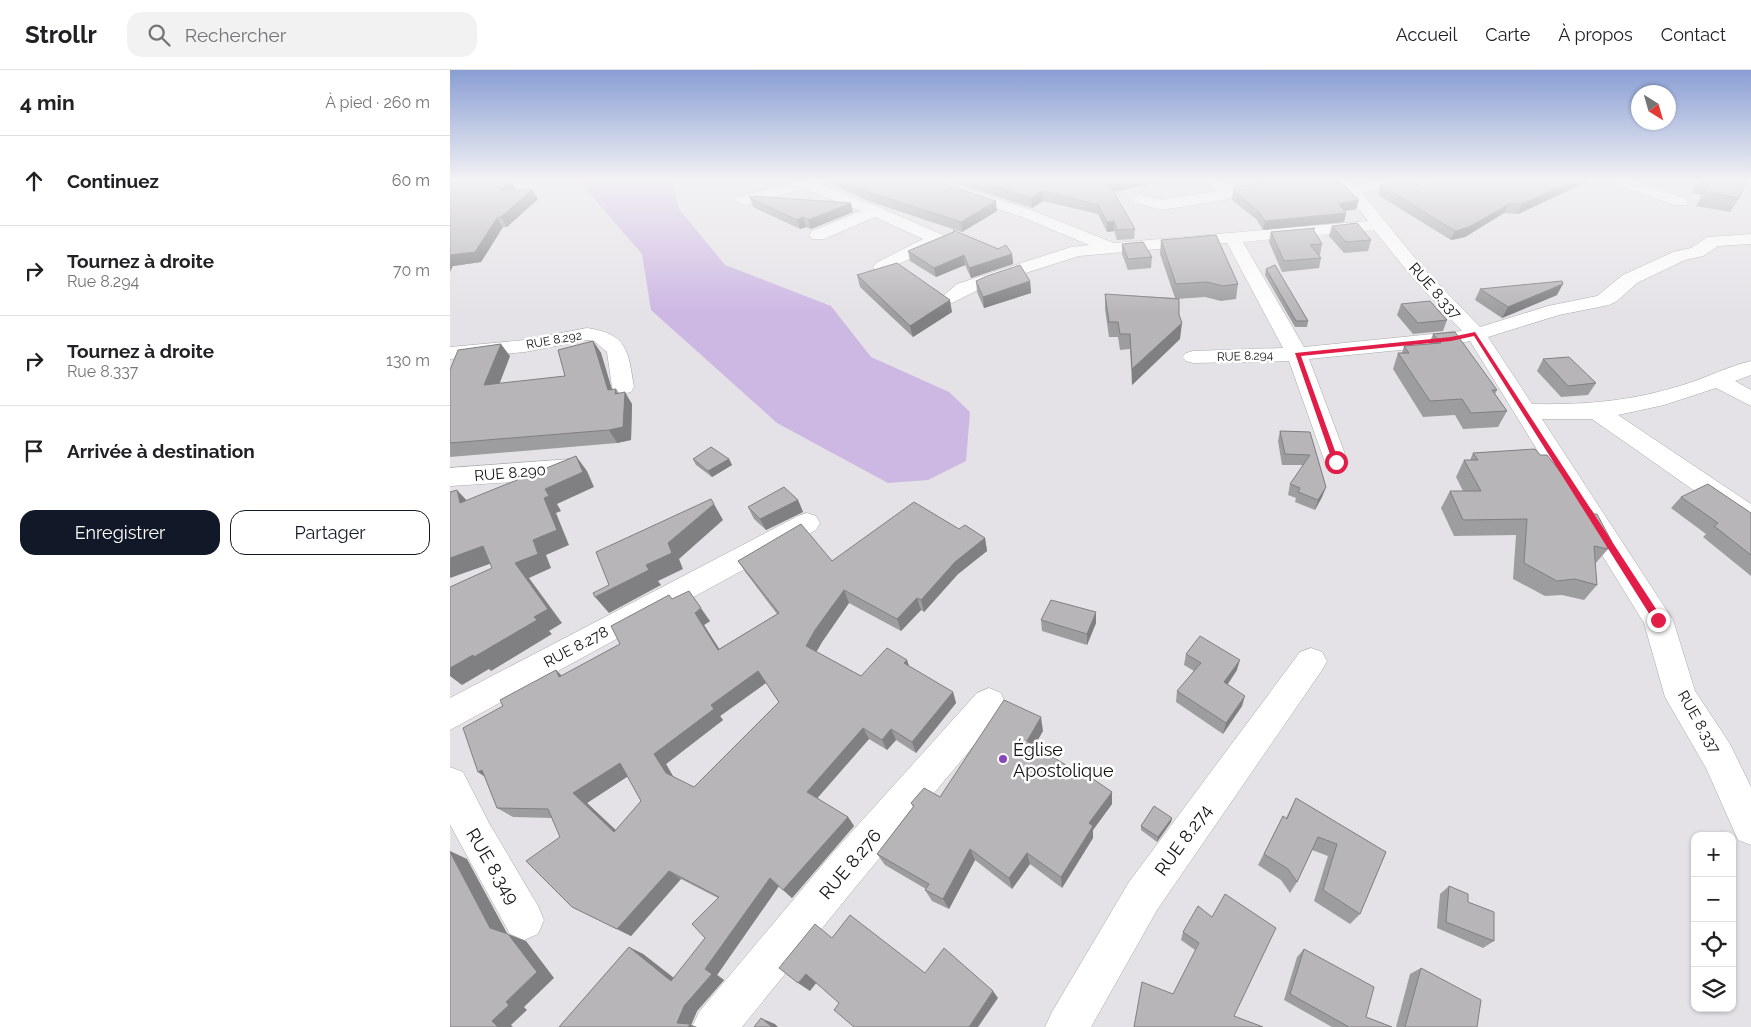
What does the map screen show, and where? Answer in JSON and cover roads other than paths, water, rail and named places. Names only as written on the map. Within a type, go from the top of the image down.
[{"type":"street","points":[[818,235],[843,225]]},
{"type":"street","points":[[882,266],[936,239],[905,225]]},
{"type":"street","points":[[1054,225],[1109,247]]},
{"type":"street","points":[[952,297],[964,288],[980,281],[1028,268],[1077,251],[1379,225]]},
{"type":"street","name":"RUE 8.337","points":[[1379,225],[1418,273],[1475,334],[1658,620],[1681,697],[1718,756],[1751,827]]},
{"type":"street","points":[[1233,239],[1297,354],[1336,462]]},
{"type":"street","name":"RUE 8.294","points":[[1193,357],[1297,354],[1451,339],[1475,334],[1555,310],[1602,301],[1610,297],[1630,279],[1679,256],[1697,252],[1714,241],[1751,239]]},
{"type":"street","name":"RUE 8.292","points":[[450,353],[525,346],[587,334],[600,336],[616,350],[623,387]]},
{"type":"street","points":[[1524,411],[1596,411],[1664,397],[1720,380],[1751,367]]},
{"type":"street","points":[[1720,380],[1751,399]]},
{"type":"street","points":[[1596,411],[1751,517]]},
{"type":"street","name":"RUE 8.290","points":[[450,477],[570,467]]},
{"type":"street","name":"RUE 8.278","points":[[450,715],[807,523]]},
{"type":"street","name":"RUE 8.274","points":[[1068,1027],[1143,896],[1311,661]]},
{"type":"street","name":"RUE 8.276","points":[[714,1027],[844,870],[989,703]]},
{"type":"street","name":"RUE 8.349","points":[[450,784],[464,817],[524,920]]},
{"type":"place","name":"Église Apostolique","points":[[1003,759]]}]
